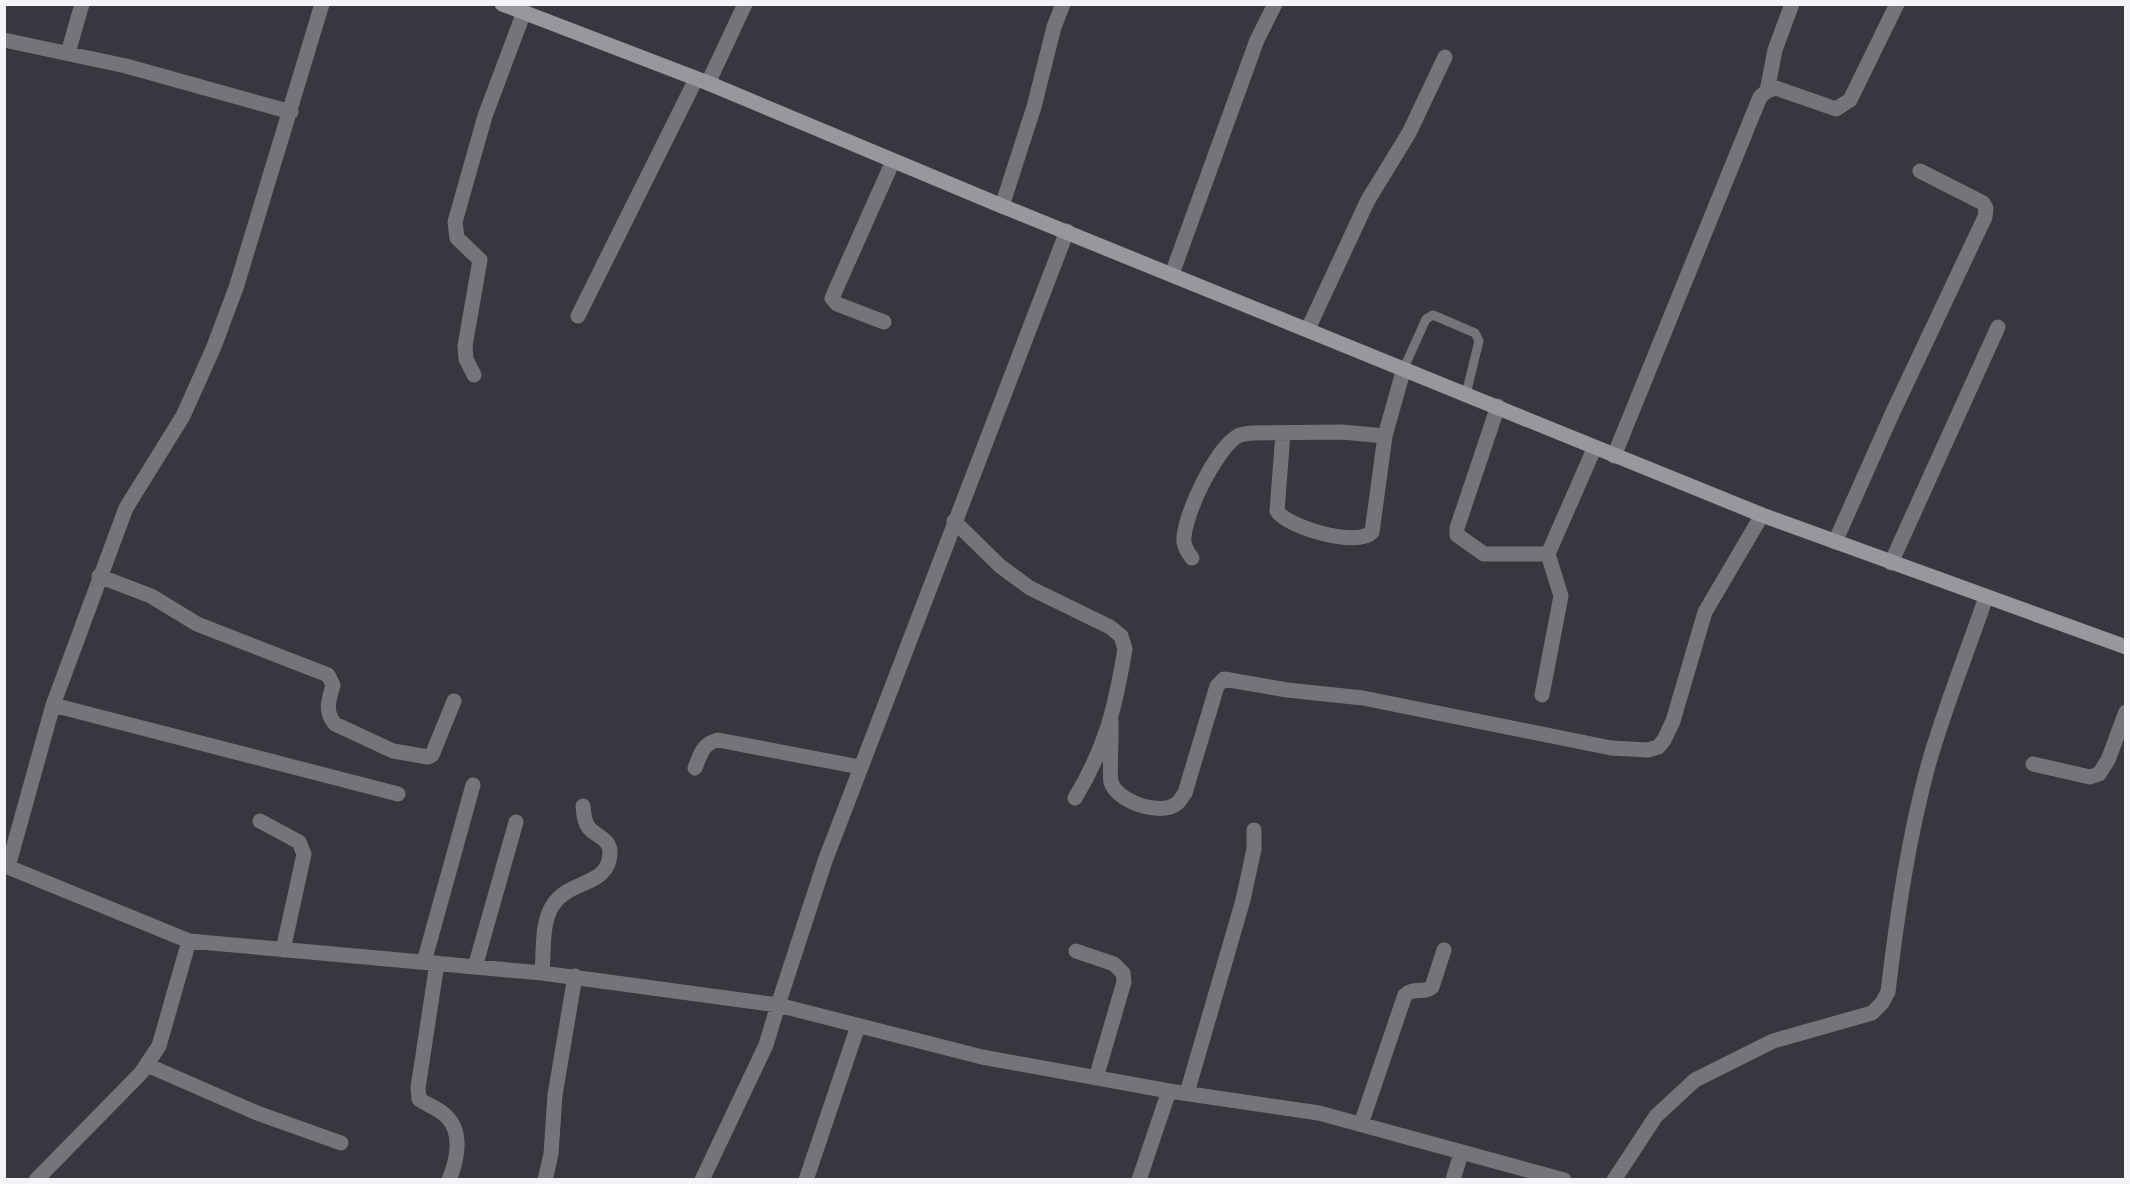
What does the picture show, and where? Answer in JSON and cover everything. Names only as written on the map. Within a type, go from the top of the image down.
[{"type":"main road","points":[[502,4],[702,81],[1002,206],[1498,406],[1594,449],[1762,515],[2126,647]]},
{"type":"street","points":[[68,53],[82,4]]},
{"type":"street","points":[[322,4],[236,288],[213,349],[183,416],[126,507],[53,705],[6,867],[189,941],[575,976],[778,1005],[982,1057],[1169,1091],[1296,1108],[1564,1179]]},
{"type":"street","points":[[578,316],[745,4]]},
{"type":"street","points":[[1002,206],[1034,107],[1062,4]]},
{"type":"street","points":[[1172,274],[1257,40],[1275,4]]},
{"type":"street","points":[[1614,456],[1756,106],[1767,91],[1774,50],[1792,4]]},
{"type":"street","points":[[1767,91],[1776,88],[1836,109],[1844,106],[1851,100],[1897,4]]},
{"type":"street","points":[[474,375],[466,359],[465,346],[480,260],[457,238],[455,222],[485,116],[524,12]]},
{"type":"street","points":[[4,40],[126,66],[291,112]]},
{"type":"street","points":[[1308,329],[1368,200],[1409,133],[1445,57]]},
{"type":"street","points":[[884,322],[837,304],[832,298],[893,161]]},
{"type":"street","points":[[1835,542],[1985,217],[1986,208],[1983,203],[1920,171]]},
{"type":"street","points":[[702,1179],[766,1045],[825,861],[1067,231]]},
{"type":"street","points":[[1891,562],[1955,428],[1998,327]]},
{"type":"street","points":[[1283,433],[1277,511],[1283,519],[1331,537],[1364,537],[1372,532],[1385,436],[1404,368]]},
{"type":"street","points":[[1498,406],[1457,528],[1457,535],[1484,554],[1548,554]]},
{"type":"street","points":[[1192,558],[1185,548],[1185,528],[1208,472],[1228,444],[1238,436],[1251,433],[1342,432],[1385,436]]},
{"type":"street","points":[[1542,695],[1561,596],[1548,554],[1594,449]]},
{"type":"street","points":[[1111,721],[1111,783],[1121,795],[1143,806],[1166,808],[1177,804],[1185,793],[1217,686],[1224,679],[1287,690],[1363,698],[1611,748],[1648,750],[1658,747],[1673,721],[1706,612],[1762,515]]},
{"type":"street","points":[[954,521],[1000,566],[1030,588],[1110,627],[1121,636],[1125,649],[1111,721],[1097,760],[1075,798]]},
{"type":"street","points":[[99,576],[151,596],[197,624],[328,675],[333,685],[328,716],[334,724],[393,751],[428,757],[432,755],[454,700]]},
{"type":"street","points":[[1614,1179],[1656,1116],[1695,1080],[1773,1041],[1872,1013],[1882,1003],[1888,992],[1899,907],[1920,798],[1929,763],[1986,597]]},
{"type":"street","points":[[53,705],[398,794]]},
{"type":"street","points":[[2033,764],[2090,777],[2098,774],[2108,760],[2126,712]]},
{"type":"street","points":[[695,768],[703,748],[711,741],[718,740],[860,767]]},
{"type":"street","points":[[449,1179],[457,1144],[454,1128],[446,1116],[419,1099],[418,1088],[430,963],[474,785]]},
{"type":"street","points":[[542,973],[546,920],[551,907],[569,888],[594,881],[605,868],[610,853],[605,841],[585,822],[583,806]]},
{"type":"street","points":[[260,821],[299,842],[304,854],[283,950]]},
{"type":"street","points":[[475,967],[516,822]]},
{"type":"street","points":[[1187,1093],[1243,900],[1254,849],[1254,830]]},
{"type":"street","points":[[36,1179],[147,1065],[159,1046],[189,941]]},
{"type":"street","points":[[1361,1124],[1405,994],[1409,991],[1429,990],[1432,987],[1444,950]]},
{"type":"street","points":[[1076,951],[1114,964],[1123,973],[1124,982],[1096,1078]]},
{"type":"street","points":[[545,1179],[550,1154],[555,1095],[575,976]]},
{"type":"street","points":[[806,1179],[858,1026]]},
{"type":"street","points":[[147,1065],[257,1113],[341,1143]]},
{"type":"street","points":[[1139,1179],[1169,1091]]},
{"type":"street","points":[[1453,1179],[1461,1152]]},
{"type":"lane","points":[[1404,368],[1426,319],[1433,315],[1474,333],[1479,341],[1466,394]]}]
